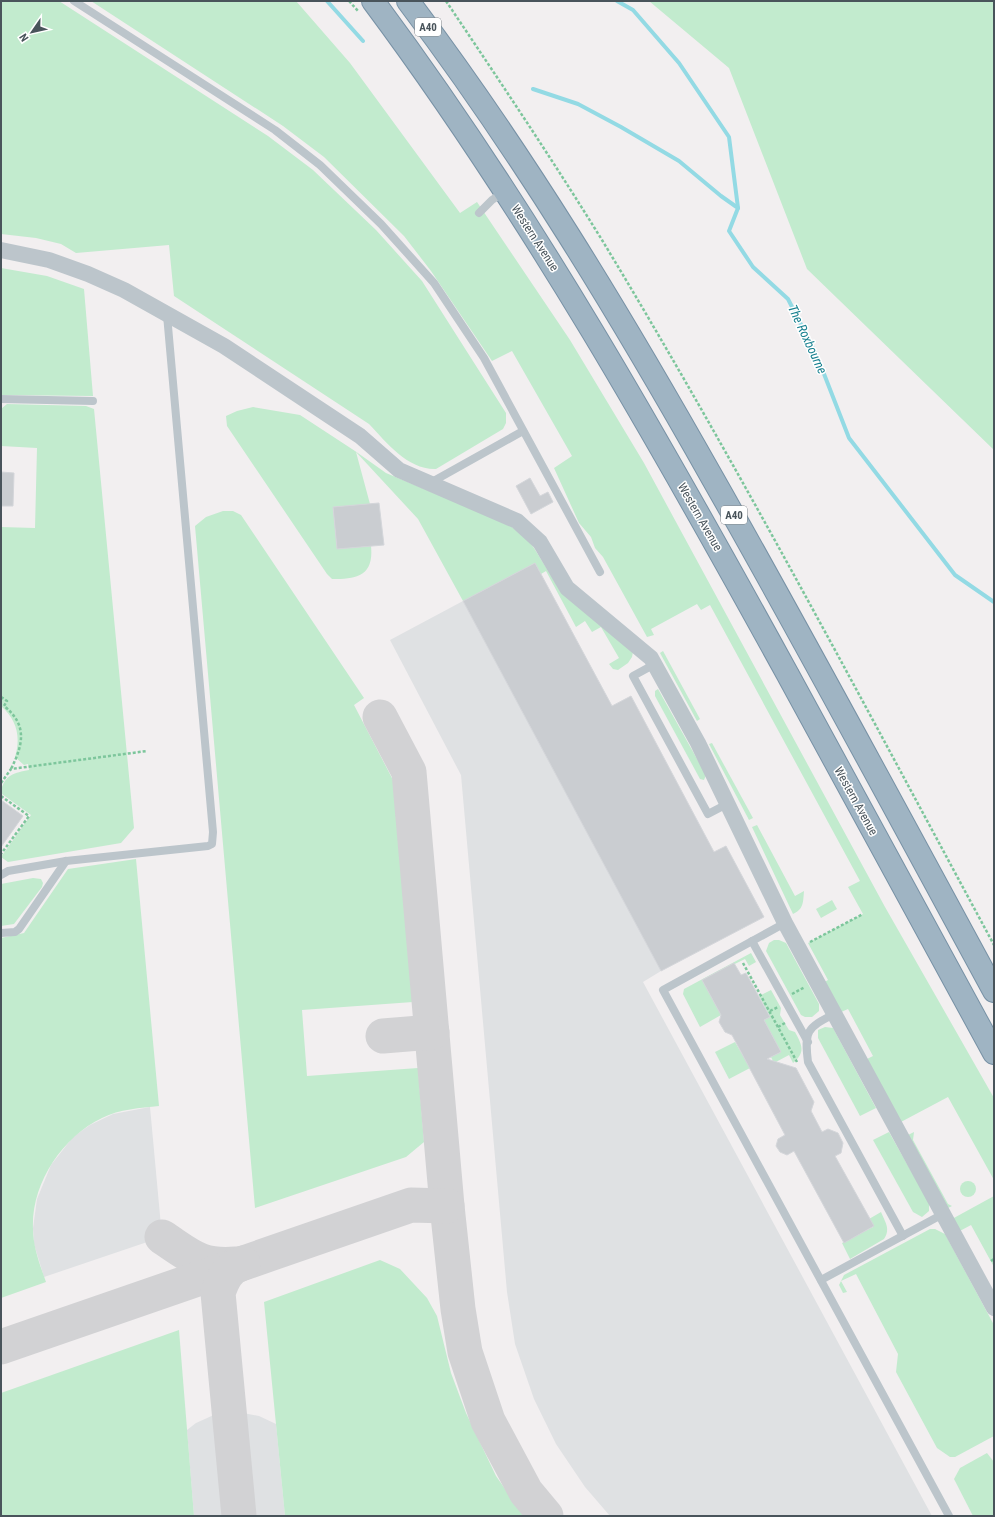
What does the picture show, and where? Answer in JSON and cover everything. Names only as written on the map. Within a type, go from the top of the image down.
[{"type":"highway","name":"A40","points":[[408,1],[448,54],[493,118],[581,255],[660,386],[751,545],[994,991]]},
{"type":"highway","points":[[415,1],[448,54]]},
{"type":"highway","name":"Western Avenue","points":[[367,6],[391,25],[436,89],[554,266],[722,556],[994,1053]]},
{"type":"street","points":[[1,250],[49,260],[88,274],[124,290],[224,346],[360,436],[399,470],[429,484],[504,514],[517,521],[530,531],[540,542],[567,588],[651,658],[698,743],[785,923],[994,1308]]},
{"type":"lane","points":[[74,1],[275,130],[320,165],[381,224],[434,284],[484,358],[600,572]]},
{"type":"lane","points":[[479,213],[492,200],[505,192]]},
{"type":"lane","points":[[1,875],[8,871],[66,862],[208,846],[212,844],[213,838],[167,314]]},
{"type":"lane","points":[[1,399],[93,401]]},
{"type":"lane","points":[[429,484],[523,431]]},
{"type":"lane","points":[[655,664],[633,676],[708,814],[727,804]]},
{"type":"lane","points":[[1,933],[14,932],[19,929],[66,862]]},
{"type":"lane","points":[[785,923],[663,990],[949,1516]]},
{"type":"lane","points":[[752,941],[808,1042]]},
{"type":"lane","points":[[834,1014],[812,1026],[808,1031],[808,1062],[903,1236]]},
{"type":"lane","points":[[821,1280],[943,1214]]},
{"type":"path","points":[[349,1],[367,6]]},
{"type":"path","points":[[446,1],[595,230],[640,305],[794,576],[994,944]]},
{"type":"path","points":[[1,697],[7,701],[4,706],[16,718],[22,739],[20,750],[11,769],[1,783]]},
{"type":"path","points":[[11,769],[147,751]]},
{"type":"path","points":[[1,796],[29,816],[1,854]]},
{"type":"path","points":[[743,963],[799,1066]]},
{"type":"path","points":[[778,1027],[785,1023]]},
{"type":"shaded area","points":[[463,601],[661,971],[643,982],[932,1516],[610,1516],[585,1487],[556,1444],[534,1399],[515,1344],[507,1292],[461,775],[390,640]]},
{"type":"shaded area","points":[[150,1107],[162,1237],[44,1277],[34,1244],[33,1228],[37,1199],[51,1165],[73,1137],[90,1125],[113,1114]]},
{"type":"shaded area","points":[[238,1412],[259,1416],[276,1424],[285,1516],[194,1516],[187,1430],[196,1423],[216,1414]]},
{"type":"green space","points":[[1,1],[59,1],[268,136],[313,170],[376,230],[422,281],[506,413],[506,423],[503,429],[436,469],[416,465],[399,454],[369,424],[174,296],[169,245],[76,253],[61,244],[36,238],[1,234]]},
{"type":"green space","points":[[91,1],[296,1],[350,63],[460,213],[477,202],[570,340],[644,463],[885,907],[994,1098],[994,1180],[948,1097],[899,1123],[865,1060],[873,1056],[848,1009],[839,1013],[823,983],[828,980],[808,943],[863,914],[848,887],[860,881],[710,605],[701,610],[697,604],[651,629],[654,635],[647,637],[603,557],[595,548],[591,537],[579,523],[554,468],[572,456],[512,351],[492,361],[431,271],[404,236],[324,157],[283,126]]},
{"type":"green space","points":[[649,1],[994,1],[994,450],[807,269],[729,68]]},
{"type":"green space","points":[[1,268],[47,276],[84,289],[93,396],[1,395]]},
{"type":"green space","points":[[7,404],[86,406],[94,409],[134,828],[121,843],[8,862],[1,857],[31,815],[2,794],[1,790],[8,777],[19,772],[29,770],[28,764],[24,765],[15,757],[18,743],[16,729],[11,717],[1,706],[1,527],[35,528],[37,448],[1,446],[1,409]]},
{"type":"green space","points":[[253,407],[300,415],[355,451],[386,473],[508,524],[526,538],[534,548],[561,592],[633,652],[628,663],[618,670],[613,669],[609,664],[619,658],[601,627],[592,632],[585,621],[576,627],[546,571],[541,574],[535,563],[463,601],[418,519],[356,452],[370,504],[333,507],[337,549],[371,546],[370,564],[367,570],[362,574],[349,578],[332,579],[327,574],[227,426],[226,416],[237,411]]},
{"type":"green space","points":[[223,511],[233,511],[241,515],[364,698],[354,705],[393,780],[413,1002],[302,1010],[307,1076],[418,1068],[424,1142],[406,1157],[255,1208],[195,526],[206,517]]},
{"type":"green space","points":[[663,651],[700,719],[697,721],[660,653]]},
{"type":"green space","points":[[658,689],[706,775],[704,780],[700,779],[655,696],[655,691]]},
{"type":"green space","points":[[712,743],[753,818],[749,820],[709,744]]},
{"type":"green space","points":[[757,825],[795,896],[804,891],[801,907],[793,914],[752,827]]},
{"type":"green space","points":[[136,859],[159,1106],[137,1108],[102,1118],[87,1126],[62,1150],[43,1179],[37,1195],[34,1212],[34,1242],[46,1282],[1,1298],[1,938],[24,933],[68,869]]},
{"type":"green space","points":[[33,878],[41,879],[43,883],[42,887],[14,924],[1,926],[1,884]]},
{"type":"green space","points":[[832,900],[837,909],[821,918],[816,909]]},
{"type":"green space","points":[[774,940],[779,940],[786,943],[819,1004],[819,1011],[812,1017],[805,1017],[801,1015],[766,951],[769,943]]},
{"type":"green space","points":[[751,953],[756,962],[749,966],[745,959],[702,980],[721,1015],[700,1027],[683,994],[684,989]]},
{"type":"green space","points":[[771,990],[781,1008],[780,1015],[789,1030],[795,1032],[802,1048],[800,1055],[793,1063],[789,1055],[774,1063],[771,1057],[781,1052],[764,1020],[770,1017],[759,996]]},
{"type":"green space","points":[[825,1027],[833,1028],[876,1108],[860,1116],[818,1038],[818,1030]]},
{"type":"green space","points":[[735,1042],[750,1068],[729,1079],[715,1052]]},
{"type":"green space","points":[[889,1132],[929,1203],[929,1211],[922,1217],[913,1212],[873,1140]]},
{"type":"green space","points":[[914,1132],[913,1140],[948,1204],[952,1206],[946,1209],[906,1136]]},
{"type":"green space","points":[[968,1181],[974,1183],[976,1189],[974,1195],[968,1197],[962,1195],[960,1189],[962,1183]]},
{"type":"green space","points":[[994,1196],[994,1267],[971,1225],[958,1232],[952,1219]]},
{"type":"green space","points":[[881,1212],[886,1222],[887,1229],[884,1239],[850,1259],[842,1243],[873,1227],[869,1219]]},
{"type":"green space","points":[[930,1229],[935,1229],[945,1234],[994,1325],[994,1436],[955,1457],[950,1457],[937,1448],[896,1372],[898,1354],[856,1274],[841,1281],[844,1275]]},
{"type":"green space","points":[[380,1260],[400,1269],[427,1298],[437,1316],[451,1373],[466,1413],[496,1476],[524,1516],[285,1516],[264,1302]]},
{"type":"green space","points":[[841,1281],[847,1292],[843,1293],[839,1285]]},
{"type":"green space","points":[[179,1330],[194,1516],[1,1516],[1,1393]]},
{"type":"green space","points":[[987,1453],[994,1462],[994,1516],[973,1516],[954,1479],[960,1468]]},
{"type":"building","points":[[1,472],[14,473],[13,506],[1,506]]},
{"type":"building","points":[[530,478],[540,496],[548,492],[553,502],[531,514],[516,486]]},
{"type":"building","points":[[379,503],[384,545],[337,549],[333,507]]},
{"type":"building","points":[[535,563],[612,706],[631,696],[714,852],[726,846],[764,917],[661,971],[463,601]]},
{"type":"building","points":[[1,800],[23,816],[1,847]]},
{"type":"building","points":[[734,963],[741,975],[746,973],[770,1017],[764,1020],[781,1052],[767,1059],[796,1068],[814,1102],[811,1111],[822,1132],[828,1129],[838,1133],[843,1143],[841,1153],[835,1156],[874,1226],[844,1243],[794,1151],[787,1155],[780,1152],[776,1146],[778,1139],[785,1135],[732,1035],[725,1032],[719,1022],[721,1015],[702,980]]},
{"type":"waterway","name":"The Roxbourne","points":[[327,1],[363,41]]},
{"type":"waterway","points":[[617,1],[633,10],[679,63],[729,137],[738,208]]},
{"type":"waterway","name":"The Roxbourne","points":[[533,89],[578,104],[621,127],[679,161],[721,196],[738,208],[729,231],[753,267],[788,299],[817,356],[849,438],[955,575],[994,602]]},
{"type":"taxiway","points":[[380,717],[409,772],[447,1206],[458,1309],[465,1352],[488,1421],[526,1492],[546,1516]]},
{"type":"taxiway","points":[[383,1036],[432,1032]]},
{"type":"taxiway","points":[[1,1347],[411,1205],[447,1206]]},
{"type":"taxiway","points":[[162,1237],[189,1255],[204,1262],[213,1264],[236,1264]]},
{"type":"taxiway","points":[[239,1516],[218,1293],[227,1274],[233,1268],[243,1263]]}]
